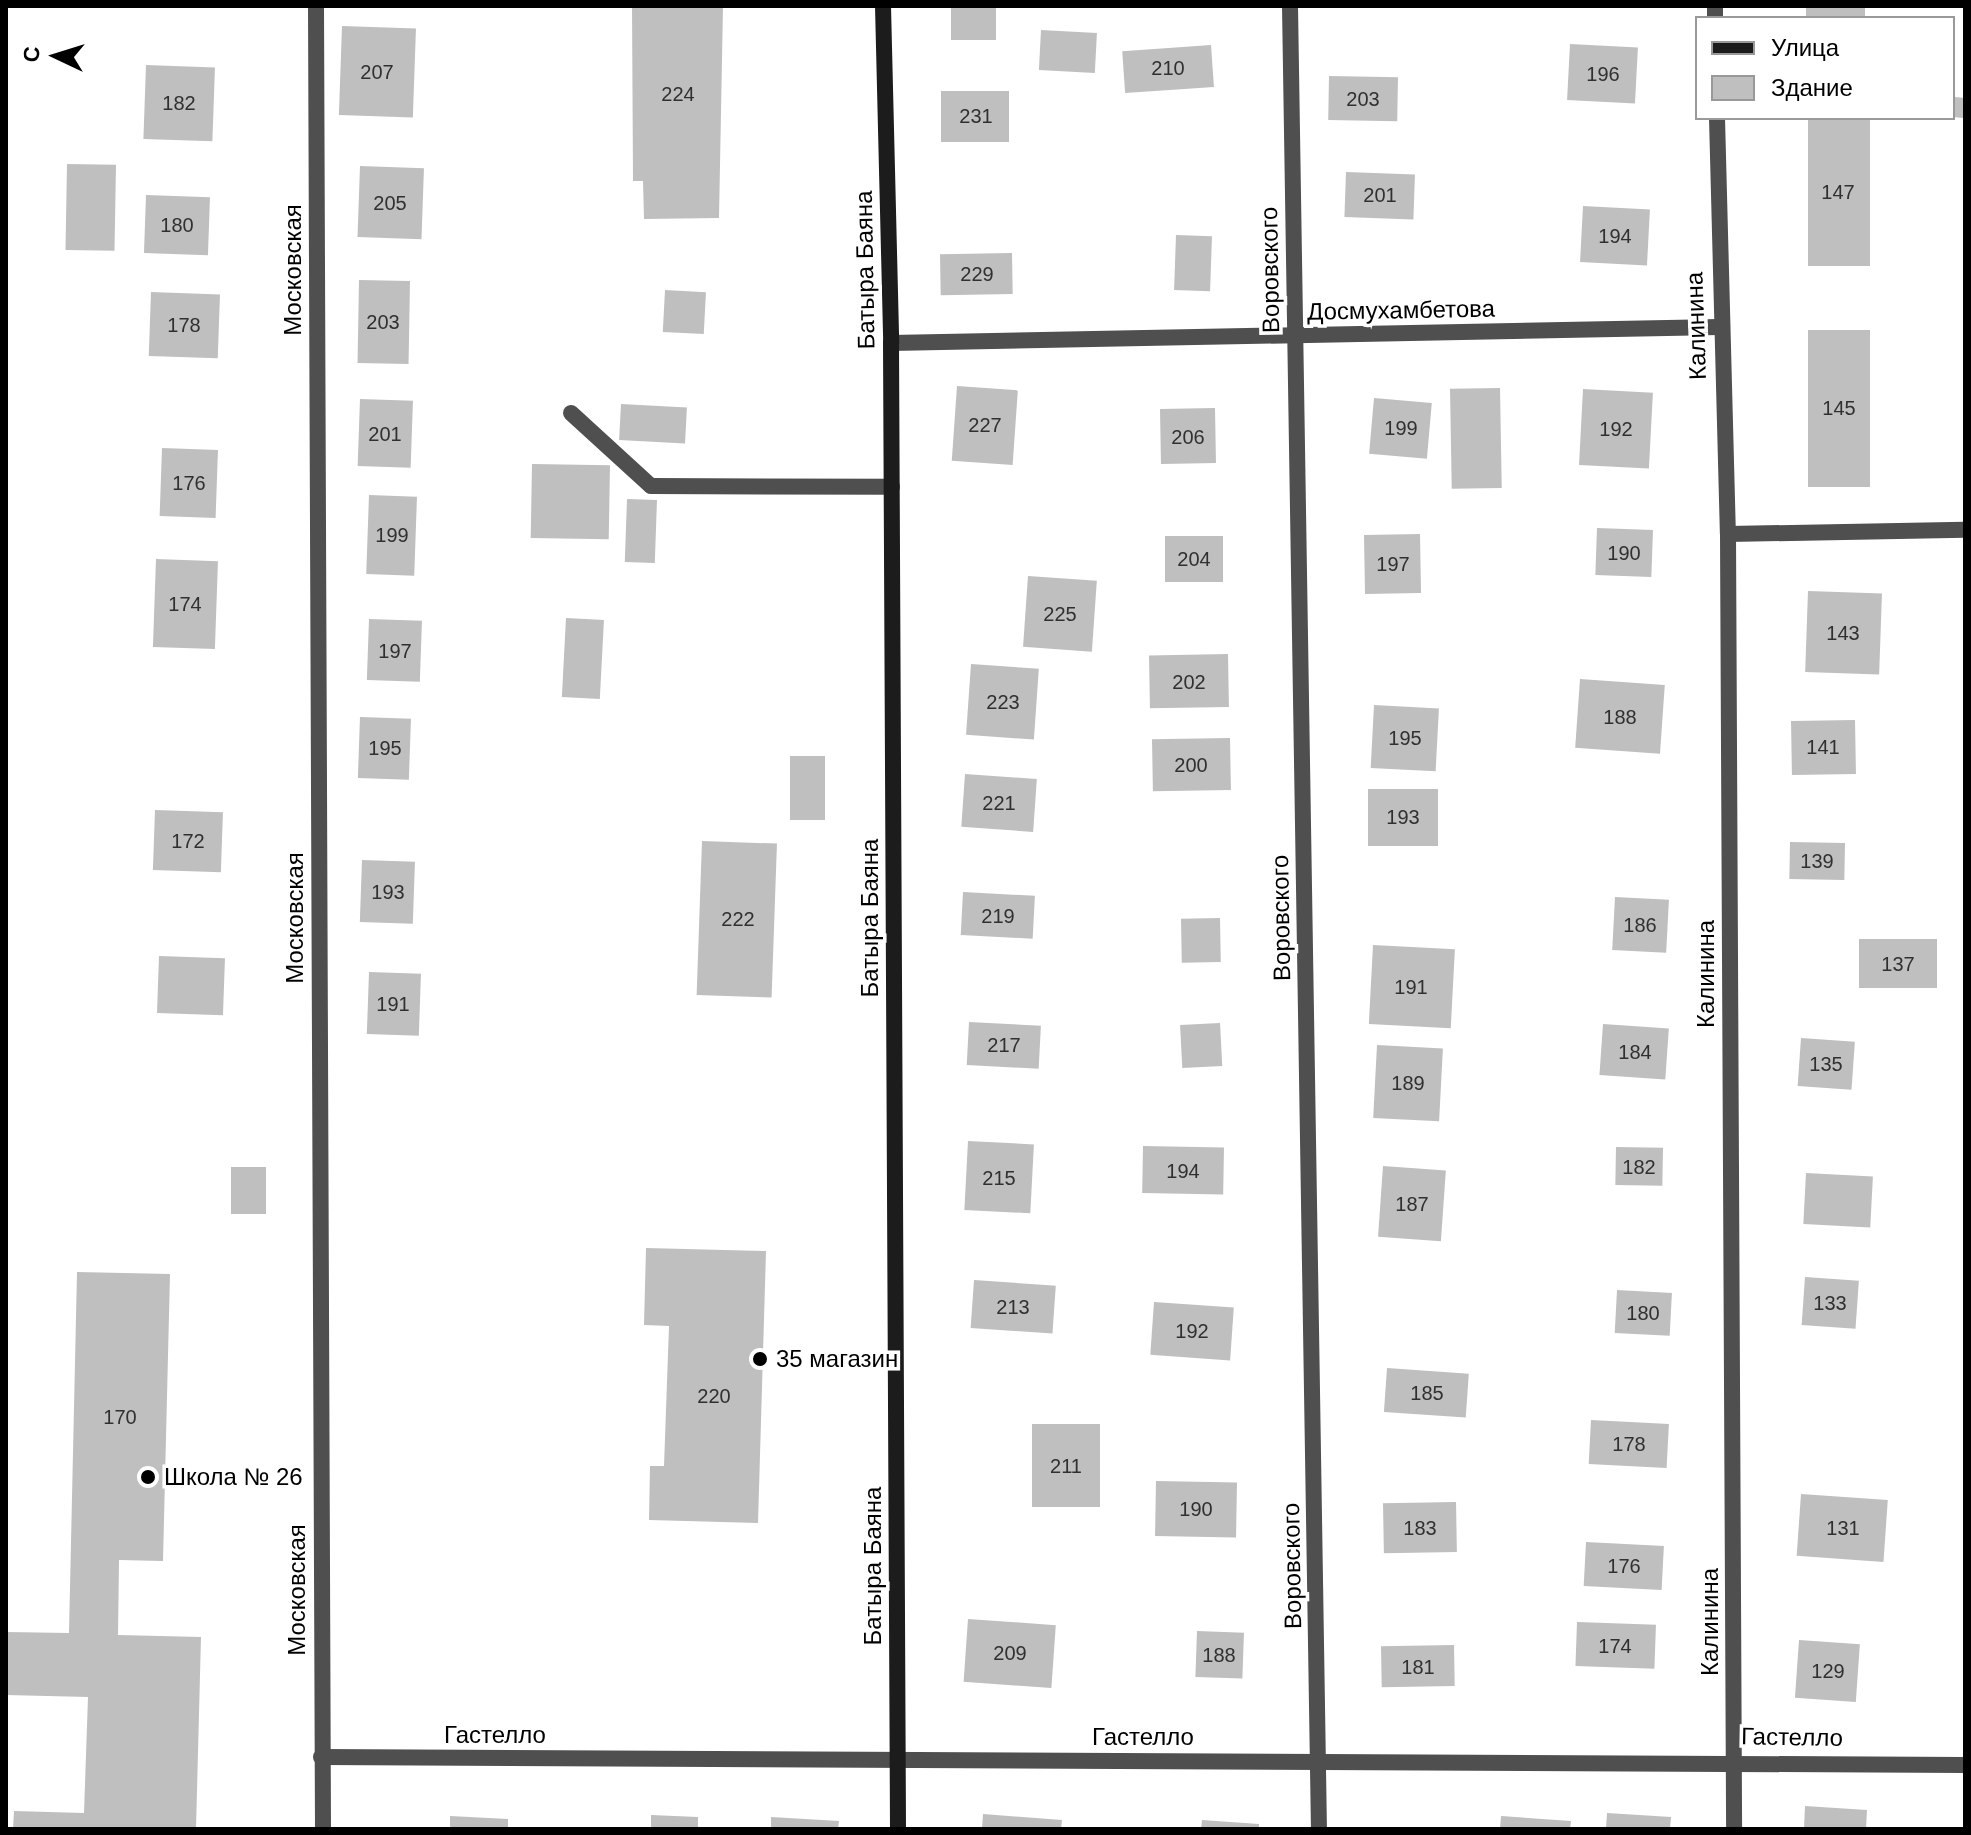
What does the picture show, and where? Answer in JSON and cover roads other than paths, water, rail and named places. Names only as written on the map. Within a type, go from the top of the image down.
[{"type":"street","name":"Московская","points":[[316,6],[323,1829]]},
{"type":"street","name":"Батыра Баяна","points":[[883,6],[891,343],[898,1829]]},
{"type":"street","name":"Воровского","points":[[1290,6],[1319,1829]]},
{"type":"street","name":"Калинина","points":[[1717,120],[1719,327],[1728,534],[1734,1829]]},
{"type":"street","name":"Досмухамбетова","points":[[891,343],[1719,327]]},
{"type":"street","points":[[571,413],[651,486],[892,487]]},
{"type":"street","points":[[1728,534],[1965,530]]},
{"type":"street","name":"Гастелло","points":[[321,1757],[898,1762],[1735,1760],[1965,1765]]},
{"type":"place","name":"35 магазин","points":[[760,1359]]},
{"type":"place","name":"Школа № 26","points":[[148,1477]]}]
